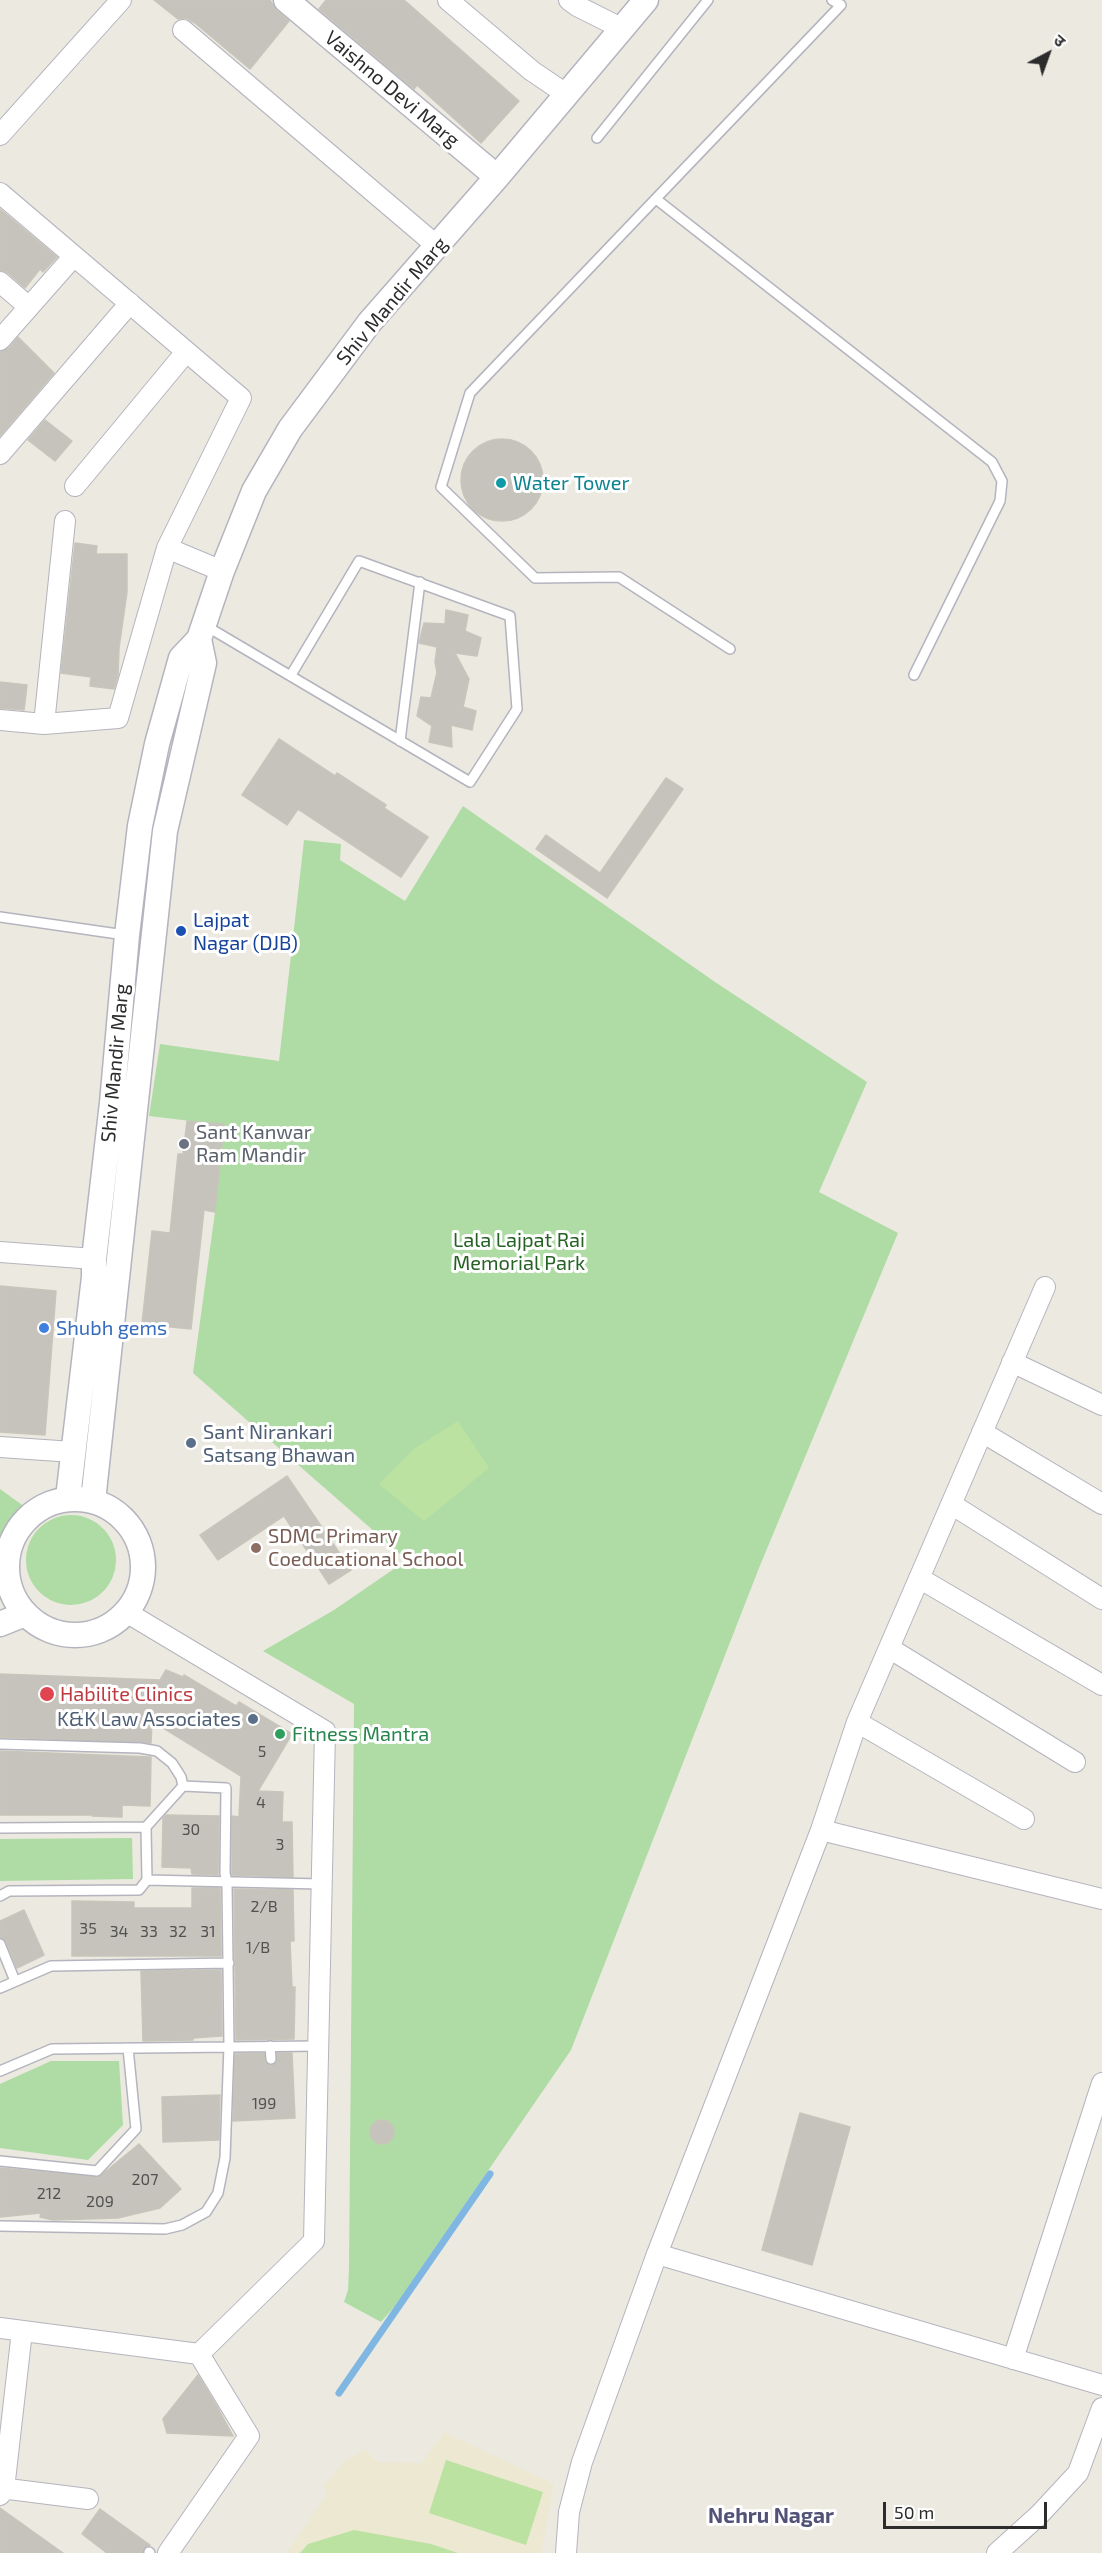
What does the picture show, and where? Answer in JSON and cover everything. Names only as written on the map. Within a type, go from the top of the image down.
[{"type":"street","points":[[0,135],[121,0]]},
{"type":"street","name":"Vaishno Devi Marg","points":[[286,0],[498,177]]},
{"type":"street","points":[[448,0],[532,71],[566,94]]},
{"type":"street","points":[[569,0],[621,28]]},
{"type":"street","name":"Shiv Mandir Marg","points":[[93,1501],[165,831],[204,663],[202,632],[222,571],[254,491],[290,429],[369,324],[498,177],[646,0]]},
{"type":"street","points":[[183,30],[437,246]]},
{"type":"street","points":[[0,193],[241,398],[167,548],[118,718],[44,724],[0,720]]},
{"type":"street","points":[[0,340],[74,256]]},
{"type":"street","points":[[0,282],[29,307]]},
{"type":"street","points":[[0,454],[130,303]]},
{"type":"street","points":[[75,486],[186,352]]},
{"type":"street","points":[[44,724],[65,521]]},
{"type":"street","points":[[167,548],[222,571]]},
{"type":"street","name":"Shiv Mandir Marg","points":[[68,1498],[94,1277],[127,935],[140,826],[157,744],[181,657],[202,632]]},
{"type":"street","points":[[0,1251],[94,1259]]},
{"type":"street","points":[[566,2553],[568,2512],[582,2462],[657,2254],[821,1830],[857,1722],[1045,1287]]},
{"type":"street","points":[[1012,1362],[1102,1405]]},
{"type":"street","points":[[982,1432],[1102,1504]]},
{"type":"street","points":[[0,1447],[73,1452]]},
{"type":"street","points":[[68,1498],[93,1501],[114,1511],[123,1519],[130,1527],[140,1548],[143,1571],[135,1599],[126,1612],[112,1624],[100,1630],[74,1635],[47,1629],[25,1614],[4,1582],[10,1545],[21,1525],[38,1509],[68,1498]]},
{"type":"street","points":[[951,1504],[1102,1599]]},
{"type":"street","points":[[919,1578],[1102,1685]]},
{"type":"street","points":[[126,1612],[325,1731],[314,2241],[199,2354]]},
{"type":"street","points":[[0,1624],[25,1614]]},
{"type":"street","points":[[889,1648],[1075,1762]]},
{"type":"street","points":[[857,1722],[1024,1819]]},
{"type":"street","points":[[821,1830],[1102,1899]]},
{"type":"street","points":[[1012,2359],[1102,2083]]},
{"type":"street","points":[[657,2254],[1102,2385]]},
{"type":"street","points":[[0,2328],[199,2354]]},
{"type":"street","points":[[22,2331],[8,2391],[1,2490],[88,2499]]},
{"type":"street","points":[[168,2553],[249,2436],[199,2354]]},
{"type":"street","points":[[996,2553],[1039,2515],[1078,2473],[1102,2408]]},
{"type":"lane","points":[[597,138],[708,0]]},
{"type":"lane","points":[[730,649],[619,577],[534,578],[441,487],[470,393],[841,5],[832,0]]},
{"type":"lane","points":[[656,199],[992,462],[1002,481],[1000,501],[914,675]]},
{"type":"lane","points":[[202,632],[291,675],[470,783],[517,709],[510,616],[359,561],[291,675]]},
{"type":"lane","points":[[400,741],[420,582]]},
{"type":"lane","points":[[0,917],[127,935]]},
{"type":"lane","points":[[0,1744],[140,1748],[157,1751],[172,1763],[183,1786]]},
{"type":"lane","points":[[0,1896],[9,1891],[139,1890],[147,1880],[146,1827],[183,1786]]},
{"type":"lane","points":[[0,2226],[165,2229],[182,2225],[206,2212],[218,2193],[225,2158],[230,2046],[225,1873],[226,1788],[183,1786]]},
{"type":"lane","points":[[0,1828],[146,1827]]},
{"type":"lane","points":[[147,1880],[321,1884]]},
{"type":"lane","points":[[0,1944],[15,1982]]},
{"type":"lane","points":[[0,1988],[51,1966],[229,1963]]},
{"type":"lane","points":[[270,2046],[271,2059]]},
{"type":"lane","points":[[0,2071],[52,2049],[318,2046]]},
{"type":"lane","points":[[0,2161],[97,2171],[136,2130],[128,2048]]},
{"type":"shaded area","points":[[444,2432],[554,2484],[541,2553],[287,2553],[328,2492],[323,2487],[344,2461],[365,2450],[378,2462],[422,2463]]},
{"type":"green space","name":"Lala Lajpat Rai Memorial Park","points":[[463,806],[715,982],[867,1082],[819,1192],[898,1233],[759,1568],[571,2050],[395,2306],[381,2322],[344,2302],[348,2290],[349,2268],[354,1704],[263,1651],[334,1610],[407,1560],[193,1373],[215,1212],[224,1125],[149,1116],[160,1044],[279,1061],[304,840],[341,844],[340,860],[405,901]]},
{"type":"green space","points":[[458,1421],[489,1468],[424,1521],[379,1484],[415,1448]]},
{"type":"green space","points":[[0,1489],[25,1507],[0,1535]]},
{"type":"green space","points":[[71,1515],[88,1518],[103,1528],[113,1543],[116,1560],[113,1577],[103,1592],[88,1602],[71,1605],[54,1602],[39,1592],[29,1577],[26,1560],[29,1543],[39,1528],[54,1518]]},
{"type":"green space","points":[[132,1838],[133,1879],[0,1881],[0,1839]]},
{"type":"green space","points":[[51,2061],[119,2061],[123,2125],[88,2160],[0,2148],[0,2084]]},
{"type":"green space","points":[[446,2460],[543,2492],[526,2545],[429,2513]]},
{"type":"green space","points":[[354,2530],[431,2544],[458,2553],[300,2553],[308,2544]]},
{"type":"building","points":[[154,0],[270,0],[276,10],[289,21],[250,69],[195,23],[186,18],[178,19]]},
{"type":"building","points":[[326,0],[404,0],[519,101],[481,143],[417,85],[414,89],[319,9]]},
{"type":"building","points":[[0,209],[57,257],[43,272],[40,269],[25,288],[8,273],[0,270]]},
{"type":"building","points":[[18,337],[54,373],[0,436],[0,352],[9,348]]},
{"type":"building","points":[[45,420],[72,441],[55,461],[28,440]]},
{"type":"building","name":"Water Tower","points":[[494,439],[510,439],[525,446],[536,457],[543,472],[540,496],[531,509],[510,521],[494,521],[479,514],[468,503],[461,488],[461,472],[468,457],[479,446]]},
{"type":"building","points":[[75,543],[97,546],[96,554],[127,554],[127,592],[119,648],[118,675],[114,689],[90,686],[91,677],[61,673]]},
{"type":"building","points":[[446,610],[468,615],[465,631],[481,638],[477,656],[455,653],[469,679],[463,707],[476,711],[472,730],[451,725],[452,747],[429,742],[432,726],[417,716],[421,697],[431,698],[437,672],[435,662],[437,647],[419,643],[424,623],[445,624]]},
{"type":"building","points":[[0,682],[27,685],[24,710],[0,708]]},
{"type":"building","points":[[279,739],[335,776],[337,773],[386,805],[384,808],[428,837],[401,877],[298,809],[287,825],[242,795]]},
{"type":"building","points":[[666,778],[683,789],[607,898],[536,849],[546,835],[600,873]]},
{"type":"building","points":[[187,1121],[224,1124],[215,1212],[204,1210],[191,1329],[142,1324],[152,1231],[170,1233],[178,1154],[183,1154]]},
{"type":"building","points":[[0,1286],[56,1291],[45,1435],[0,1432]]},
{"type":"building","points":[[287,1476],[351,1570],[329,1584],[284,1516],[218,1560],[200,1535]]},
{"type":"building","points":[[166,1670],[183,1677],[184,1675],[236,1706],[239,1702],[292,1734],[258,1791],[283,1792],[282,1822],[292,1822],[293,1877],[232,1875],[232,1816],[239,1817],[241,1776],[152,1721],[151,1743],[0,1737],[0,1674],[160,1680]]},
{"type":"building","points":[[0,1751],[151,1757],[150,1806],[122,1805],[122,1817],[0,1815]]},
{"type":"building","points":[[166,1815],[219,1816],[218,1875],[192,1874],[191,1868],[162,1867],[163,1818]]},
{"type":"building","points":[[192,1888],[220,1888],[221,1956],[72,1956],[72,1901],[134,1902],[134,1908],[192,1908]]},
{"type":"building","points":[[234,1889],[293,1890],[294,1941],[290,1941],[292,1987],[295,1987],[294,2039],[236,2040]]},
{"type":"building","points":[[24,1910],[44,1955],[17,1968],[6,1941],[0,1937],[0,1921]]},
{"type":"building","points":[[221,1970],[222,2036],[193,2038],[193,2040],[143,2041],[141,1971]]},
{"type":"building","points":[[264,2053],[265,2062],[271,2066],[277,2062],[277,2053],[292,2053],[295,2118],[233,2121],[235,2054]]},
{"type":"building","points":[[220,2095],[219,2140],[163,2142],[162,2097]]},
{"type":"building","points":[[800,2113],[850,2127],[812,2265],[762,2250]]},
{"type":"building","points":[[382,2120],[387,2121],[393,2127],[393,2137],[387,2143],[382,2144],[377,2143],[371,2137],[370,2132],[371,2127],[377,2121]]},
{"type":"building","points":[[139,2144],[181,2189],[160,2208],[118,2218],[53,2220],[40,2217],[41,2213],[0,2217],[0,2168],[99,2177]]},
{"type":"building","points":[[198,2375],[233,2436],[167,2433],[163,2419]]},
{"type":"building","points":[[0,2508],[63,2553],[0,2553]]},
{"type":"building","points":[[100,2509],[150,2545],[144,2548],[142,2553],[107,2553],[82,2534]]},
{"type":"waterway","points":[[339,2393],[490,2174]]},
{"type":"place","name":"Water Tower","points":[[501,483]]},
{"type":"place","name":"Lajpat Nagar (DJB)","points":[[181,931]]},
{"type":"place","name":"Sant Kanwar Ram Mandir","points":[[184,1144]]},
{"type":"place","name":"Shubh gems","points":[[44,1328]]},
{"type":"place","name":"Sant Nirankari Satsang Bhawan","points":[[191,1443]]},
{"type":"place","name":"SDMC Primary Coeducational School","points":[[256,1548]]},
{"type":"place","name":"Habilite Clinics","points":[[47,1694]]},
{"type":"place","name":"K&K Law Associates","points":[[253,1719]]},
{"type":"place","name":"Fitness Mantra","points":[[280,1734]]},
{"type":"district","name":"Nehru Nagar","points":[[771,2516]]}]
